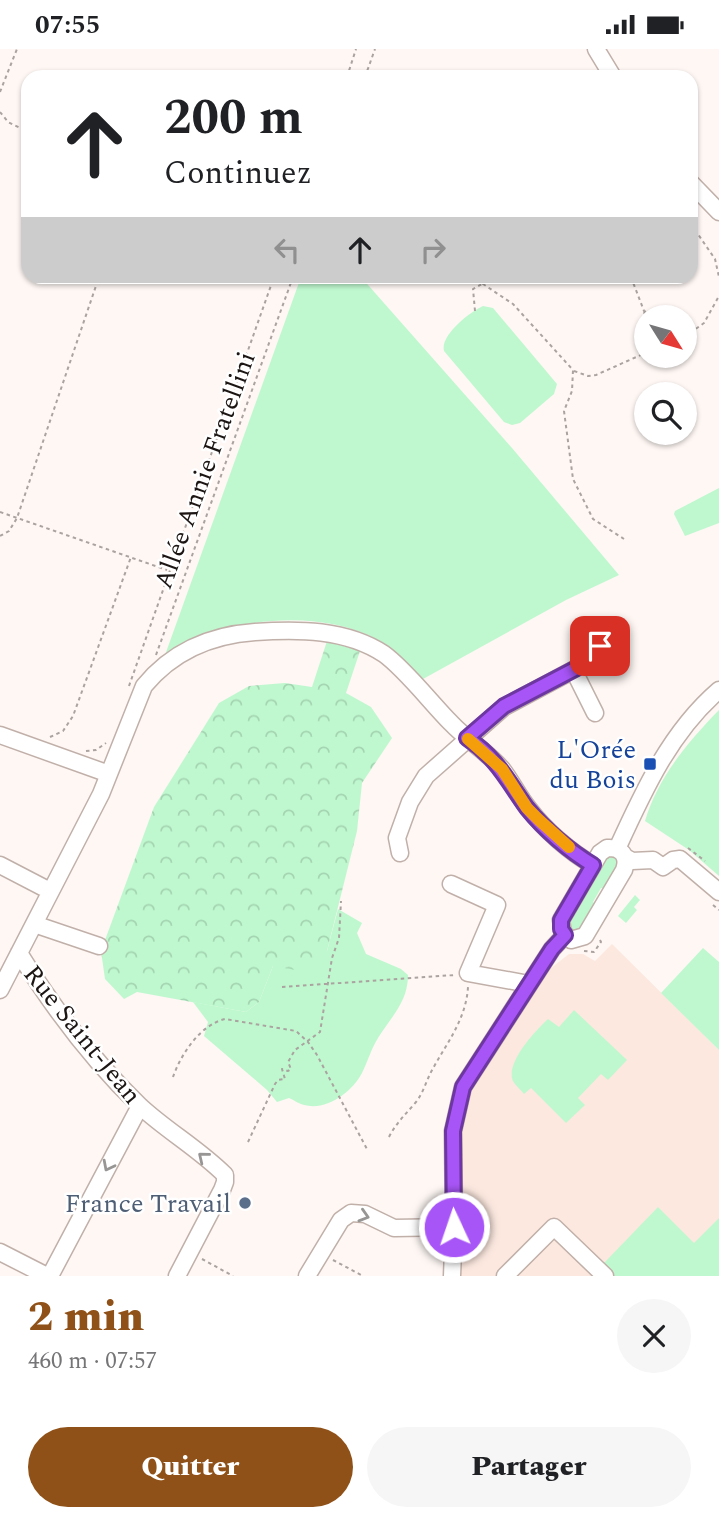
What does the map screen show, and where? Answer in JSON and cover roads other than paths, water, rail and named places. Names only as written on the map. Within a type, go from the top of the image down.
[{"type":"street","points":[[596,49],[609,70]]},
{"type":"street","points":[[698,190],[719,212]]},
{"type":"street","points":[[0,990],[109,774],[139,698],[154,674],[181,653],[212,639],[280,630],[330,633],[359,642],[385,655],[467,738],[502,769],[527,808],[593,865]]},
{"type":"street","points":[[400,853],[397,838],[410,802],[426,776],[504,706],[594,659],[600,646]]},
{"type":"street","points":[[574,671],[595,713]]},
{"type":"street","points":[[715,898],[680,859],[663,867],[653,860],[632,861],[621,853],[611,848],[603,850],[593,865],[561,920],[561,929],[565,935],[576,940],[585,936],[624,870],[621,853],[654,772],[688,722],[719,689]]},
{"type":"street","points":[[0,735],[109,774]]},
{"type":"street","points":[[0,865],[50,891]]},
{"type":"street","points":[[451,884],[497,905],[468,973],[529,984]]},
{"type":"street","points":[[34,924],[99,946]]},
{"type":"street","points":[[452,1276],[453,1131],[463,1087],[552,949],[565,935]]},
{"type":"street","name":"Rue Saint-Jean","points":[[19,953],[38,985],[142,1108],[225,1175],[222,1190],[177,1276]]},
{"type":"street","points":[[0,1252],[49,1276],[142,1108]]},
{"type":"street","points":[[307,1276],[341,1220],[351,1213],[365,1214],[394,1228],[454,1227]]},
{"type":"street","points":[[505,1276],[554,1227],[605,1276]]},
{"type":"place","name":"L'Orée du Bois","points":[[650,764]]},
{"type":"place","name":"France Travail","points":[[245,1203]]}]
